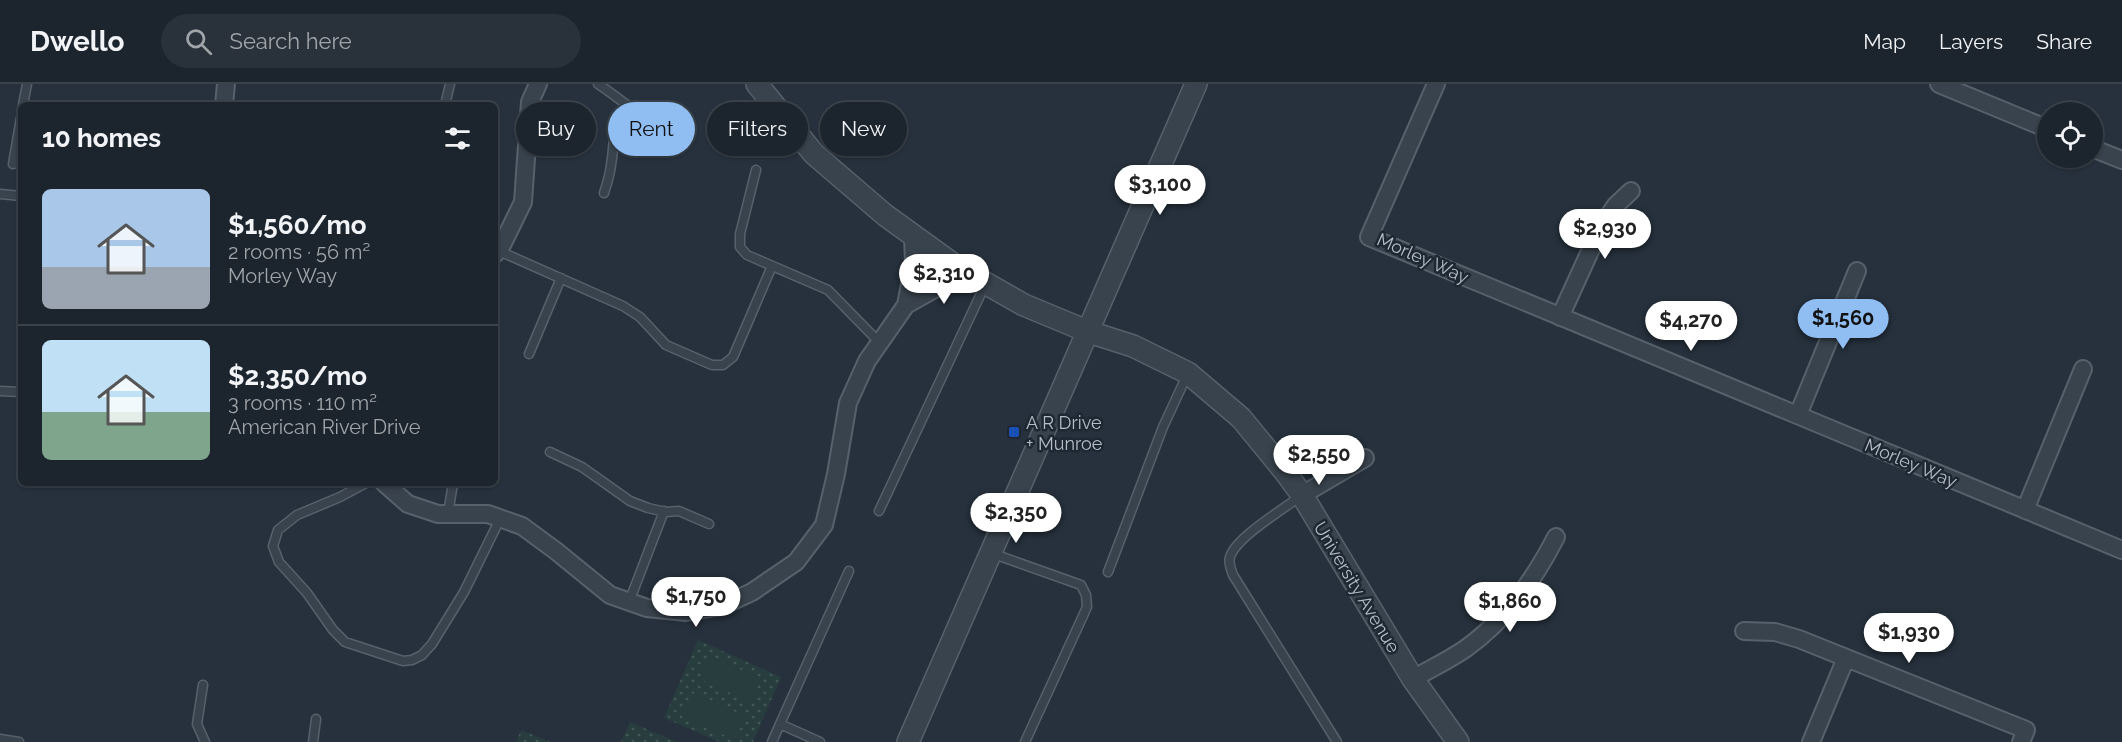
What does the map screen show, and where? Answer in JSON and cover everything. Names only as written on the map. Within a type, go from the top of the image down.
[{"type":"street","points":[[224,102],[226,84]]},
{"type":"street","points":[[498,247],[523,202],[530,102],[538,84]]},
{"type":"street","name":"University Avenue","points":[[757,84],[814,154],[885,215],[913,235],[979,280],[1024,305],[1089,332],[1133,346],[1188,373],[1241,418],[1302,495],[1413,679],[1458,742]]},
{"type":"street","points":[[908,742],[1196,84]]},
{"type":"street","name":"Morley Way","points":[[1436,84],[1369,237],[2122,550]]},
{"type":"street","points":[[1939,84],[2037,124]]},
{"type":"street","points":[[2103,152],[2122,160]]},
{"type":"street","points":[[1560,317],[1602,225],[1616,205],[1631,191]]},
{"type":"street","points":[[387,486],[408,504],[438,514],[488,514],[522,526],[556,550],[610,595],[647,608],[686,612],[722,606],[752,592],[796,562],[824,525],[836,474],[848,404],[867,361],[906,305],[914,264],[913,235]]},
{"type":"street","points":[[1798,416],[1857,271]]},
{"type":"street","points":[[906,305],[956,278],[979,280]]},
{"type":"street","points":[[2025,510],[2083,369]]},
{"type":"street","points":[[1302,495],[1365,458]]},
{"type":"street","points":[[1413,679],[1465,649],[1487,631],[1526,589],[1556,537]]},
{"type":"street","points":[[1744,631],[1775,632],[1799,639],[2026,730],[2021,742]]},
{"type":"street","points":[[1811,742],[1846,658]]},
{"type":"lane","points":[[24,102],[27,84]]},
{"type":"lane","points":[[446,102],[450,84]]},
{"type":"lane","points":[[598,84],[622,102]]},
{"type":"lane","points":[[14,164],[18,138]]},
{"type":"lane","points":[[604,193],[612,156]]},
{"type":"lane","points":[[756,170],[740,234],[740,247],[747,255],[828,290],[880,343]]},
{"type":"lane","points":[[0,194],[18,196]]},
{"type":"lane","points":[[498,249],[623,306],[640,317],[666,345],[712,365],[723,365],[733,357],[772,266]]},
{"type":"lane","points":[[529,354],[561,279]]},
{"type":"lane","points":[[879,511],[979,280]]},
{"type":"lane","points":[[1108,572],[1163,427],[1188,373]]},
{"type":"lane","points":[[0,391],[18,392]]},
{"type":"lane","points":[[550,452],[582,467],[630,501],[664,512],[679,511],[709,524]]},
{"type":"lane","points":[[360,486],[297,515],[278,530],[273,546],[279,562],[307,593],[333,630],[345,642],[403,660],[412,660],[422,655],[432,644],[464,592],[500,519]]},
{"type":"lane","points":[[448,514],[453,486]]},
{"type":"lane","points":[[1302,495],[1238,542],[1230,558],[1230,566],[1233,575],[1337,742]]},
{"type":"lane","points":[[629,602],[664,512]]},
{"type":"lane","points":[[990,553],[1081,585],[1086,595],[1086,607],[1025,742]]},
{"type":"lane","points":[[772,742],[849,571]]},
{"type":"lane","points":[[203,685],[197,724],[205,742]]},
{"type":"lane","points":[[313,742],[316,719]]},
{"type":"lane","points":[[780,724],[820,742]]},
{"type":"lane","points":[[0,739],[19,742]]},
{"type":"green space","points":[[698,640],[781,677],[753,742],[720,742],[664,718]]},
{"type":"green space","points":[[709,656],[761,678],[751,702],[699,679]]},
{"type":"green space","points":[[693,693],[745,716],[735,740],[683,717]]},
{"type":"green space","points":[[630,722],[677,742],[621,742]]},
{"type":"green space","points":[[521,730],[550,742],[516,742]]},
{"type":"place","name":"A R Drive + Munroe","points":[[1014,432]]}]
